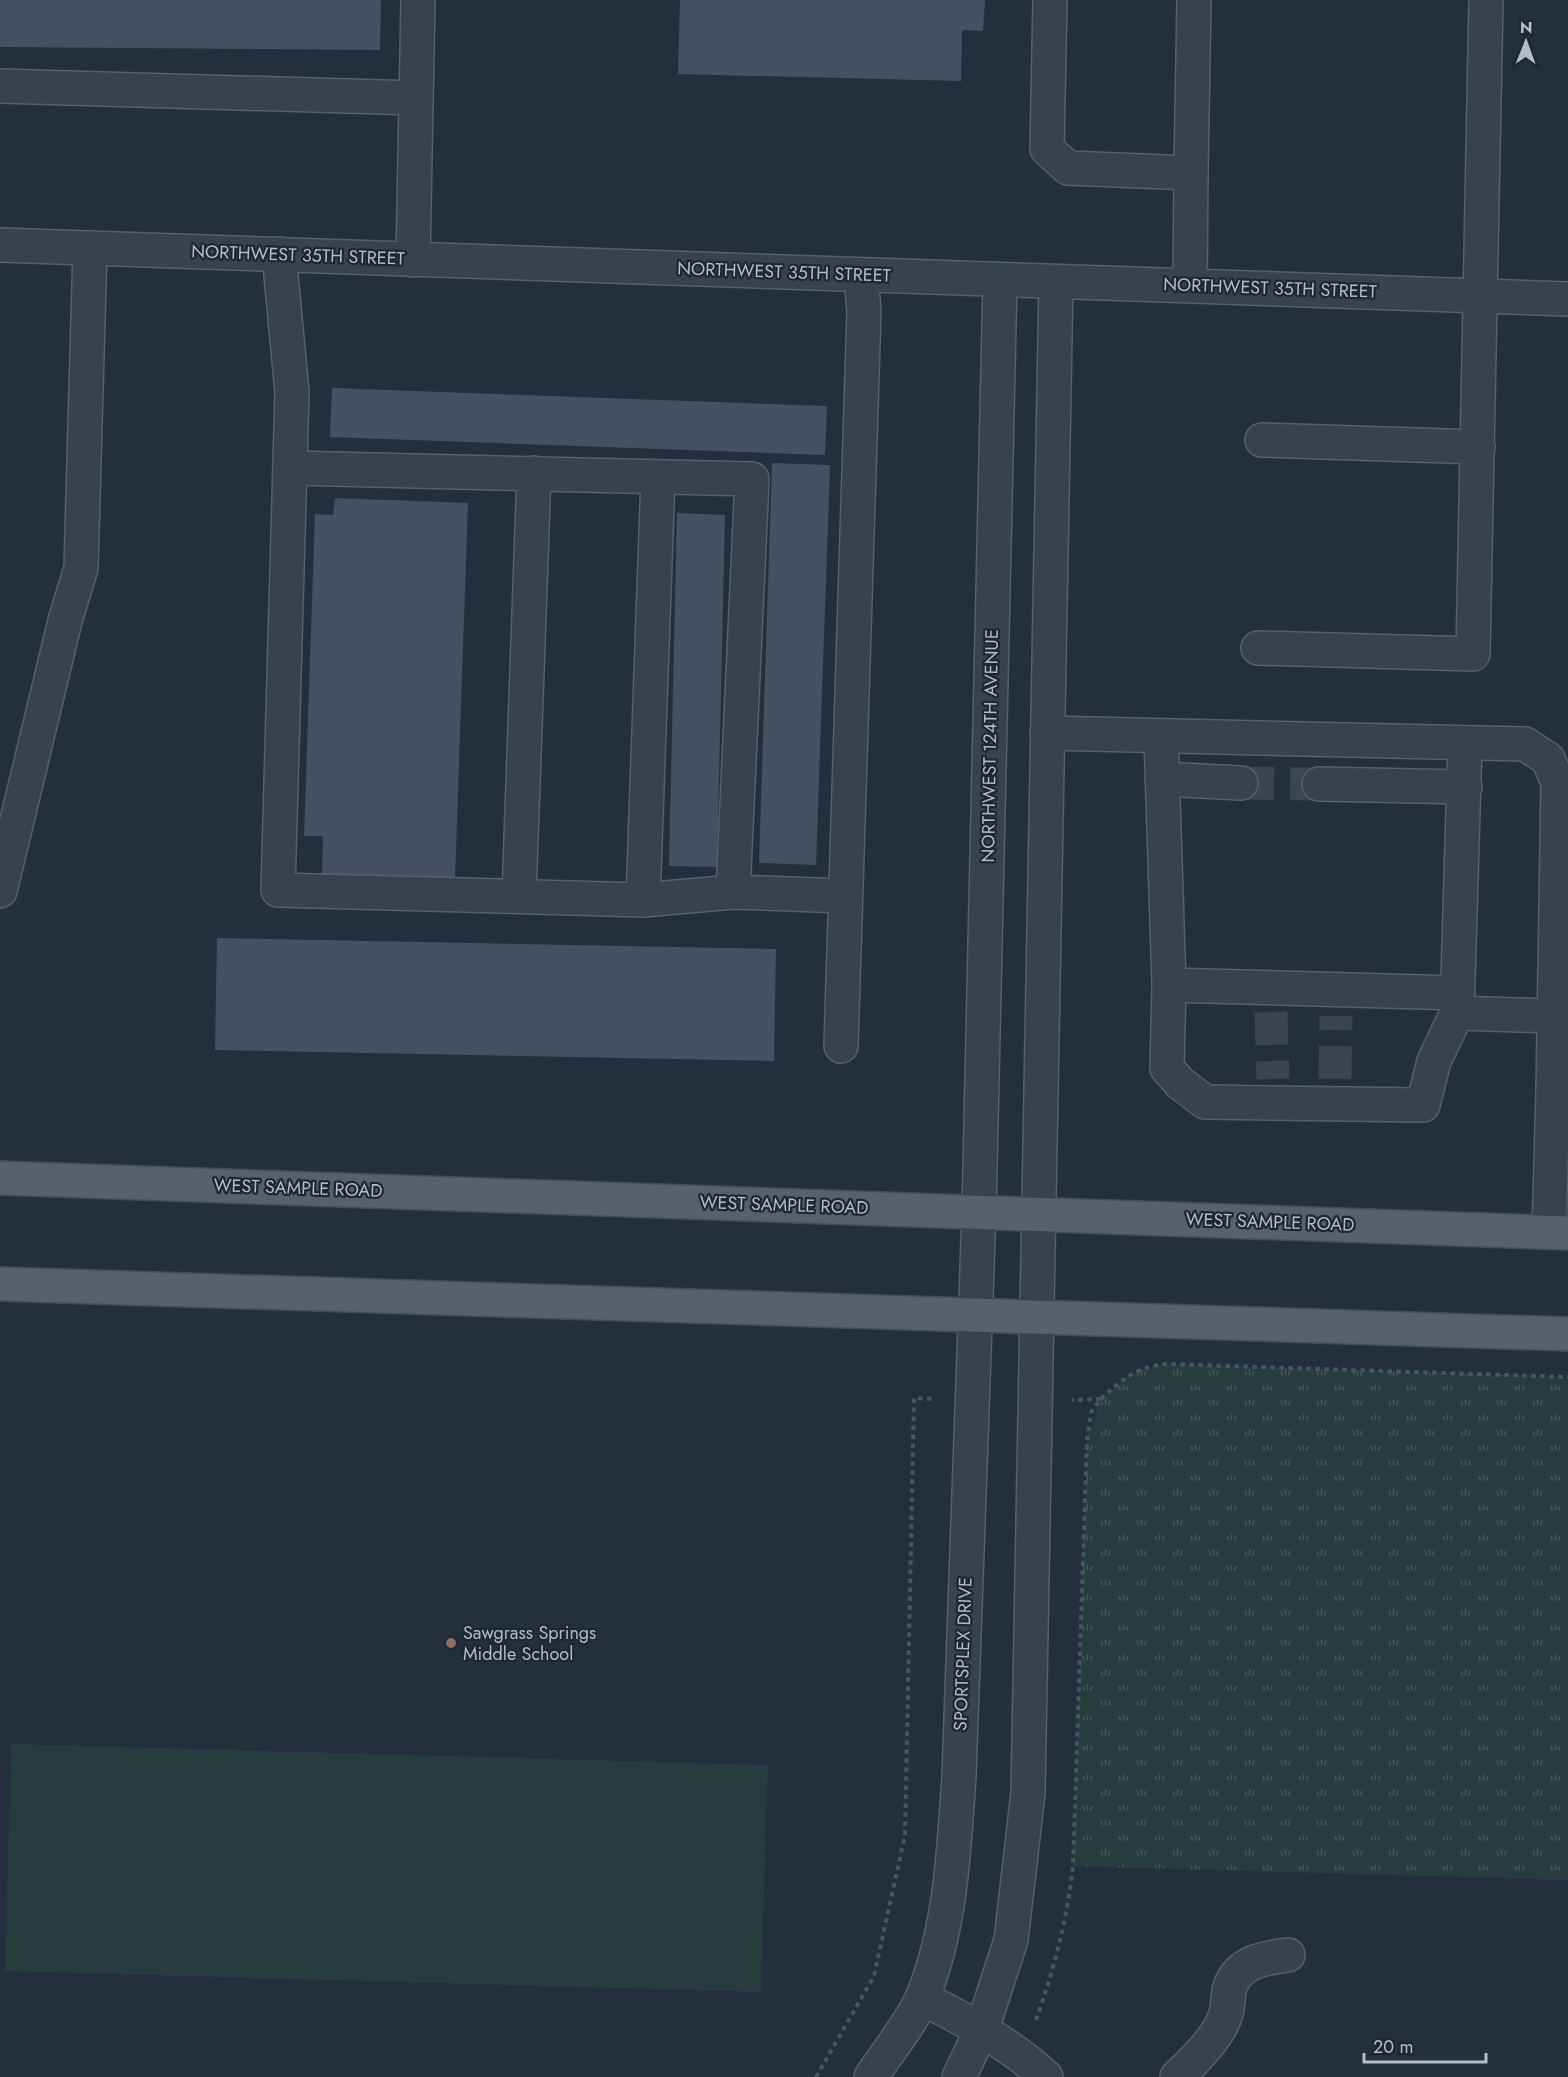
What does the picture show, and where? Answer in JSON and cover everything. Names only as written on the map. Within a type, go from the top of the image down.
[{"type":"main road","name":"WEST SAMPLE ROAD","points":[[0,1178],[1558,1232]]},
{"type":"main road","points":[[0,1284],[1568,1334]]},
{"type":"street","points":[[413,260],[418,0]]},
{"type":"street","points":[[1050,0],[1047,149],[1068,168],[1191,173]]},
{"type":"street","points":[[1190,285],[1194,0]]},
{"type":"street","points":[[1258,648],[1473,654],[1486,0]]},
{"type":"street","points":[[0,86],[416,98]]},
{"type":"street","name":"NORTHWEST 35TH STREET","points":[[0,245],[1568,299]]},
{"type":"street","points":[[0,891],[65,621],[81,568],[90,248]]},
{"type":"street","points":[[279,255],[292,392],[278,890],[642,900],[733,892],[845,896]]},
{"type":"street","points":[[841,1046],[864,311],[861,275]]},
{"type":"street","name":"NORTHWEST 124TH AVENUE","points":[[979,1212],[1000,280]]},
{"type":"street","points":[[959,2077],[982,2029],[1011,1940],[1028,1793],[1056,282]]},
{"type":"street","points":[[1262,440],[1478,447]]},
{"type":"street","points":[[290,468],[752,479],[733,892]]},
{"type":"street","points":[[519,896],[534,473]]},
{"type":"street","points":[[642,900],[658,477]]},
{"type":"street","points":[[1047,733],[1526,744],[1548,759],[1558,783],[1554,1016],[1560,1092],[1558,1232]]},
{"type":"street","points":[[1161,736],[1169,985],[1167,1068],[1173,1076],[1205,1102],[1272,1091],[1336,1092],[1423,1105],[1434,1061],[1457,1003],[1465,743]]},
{"type":"street","points":[[1162,779],[1240,783]]},
{"type":"street","points":[[1319,784],[1465,787]]},
{"type":"street","points":[[1169,985],[1271,1000],[1337,1003],[1457,1003],[1554,1016]]},
{"type":"street","name":"SPORTSPLEX DRIVE","points":[[871,2077],[922,1998],[940,1941],[953,1859],[959,1776],[979,1212]]},
{"type":"street","points":[[1177,2077],[1194,2061],[1224,2019],[1230,1985],[1242,1968],[1257,1959],[1288,1955]]},
{"type":"street","points":[[922,1998],[982,2029],[1023,2055],[1046,2077]]},
{"type":"path","points":[[1101,1400],[1134,1372],[1151,1365],[1166,1364],[1568,1377]]},
{"type":"green space","points":[[1166,1364],[1568,1377],[1568,1880],[1073,1866],[1087,1439],[1101,1399],[1134,1372]]},
{"type":"green space","points":[[11,1744],[768,1765],[761,1992],[5,1971]]},
{"type":"building","points":[[0,0],[381,0],[380,50],[0,47]]},
{"type":"building","points":[[680,0],[985,0],[983,31],[962,30],[961,81],[678,74]]},
{"type":"building","points":[[332,388],[827,406],[825,455],[330,437]]},
{"type":"building","points":[[772,463],[830,465],[816,865],[759,863]]},
{"type":"building","points":[[335,498],[468,503],[455,879],[322,874],[323,836],[304,836],[315,514],[333,515]]},
{"type":"building","points":[[677,513],[725,515],[717,867],[669,866]]},
{"type":"building","points":[[217,938],[776,949],[774,1061],[215,1050]]},
{"type":"tunnel","points":[[1241,783],[1319,784]]},
{"type":"tunnel","points":[[1271,1012],[1273,1079]]},
{"type":"tunnel","points":[[1335,1079],[1336,1016]]},
{"type":"place","name":"Sawgrass Springs Middle School","points":[[451,1643]]}]
